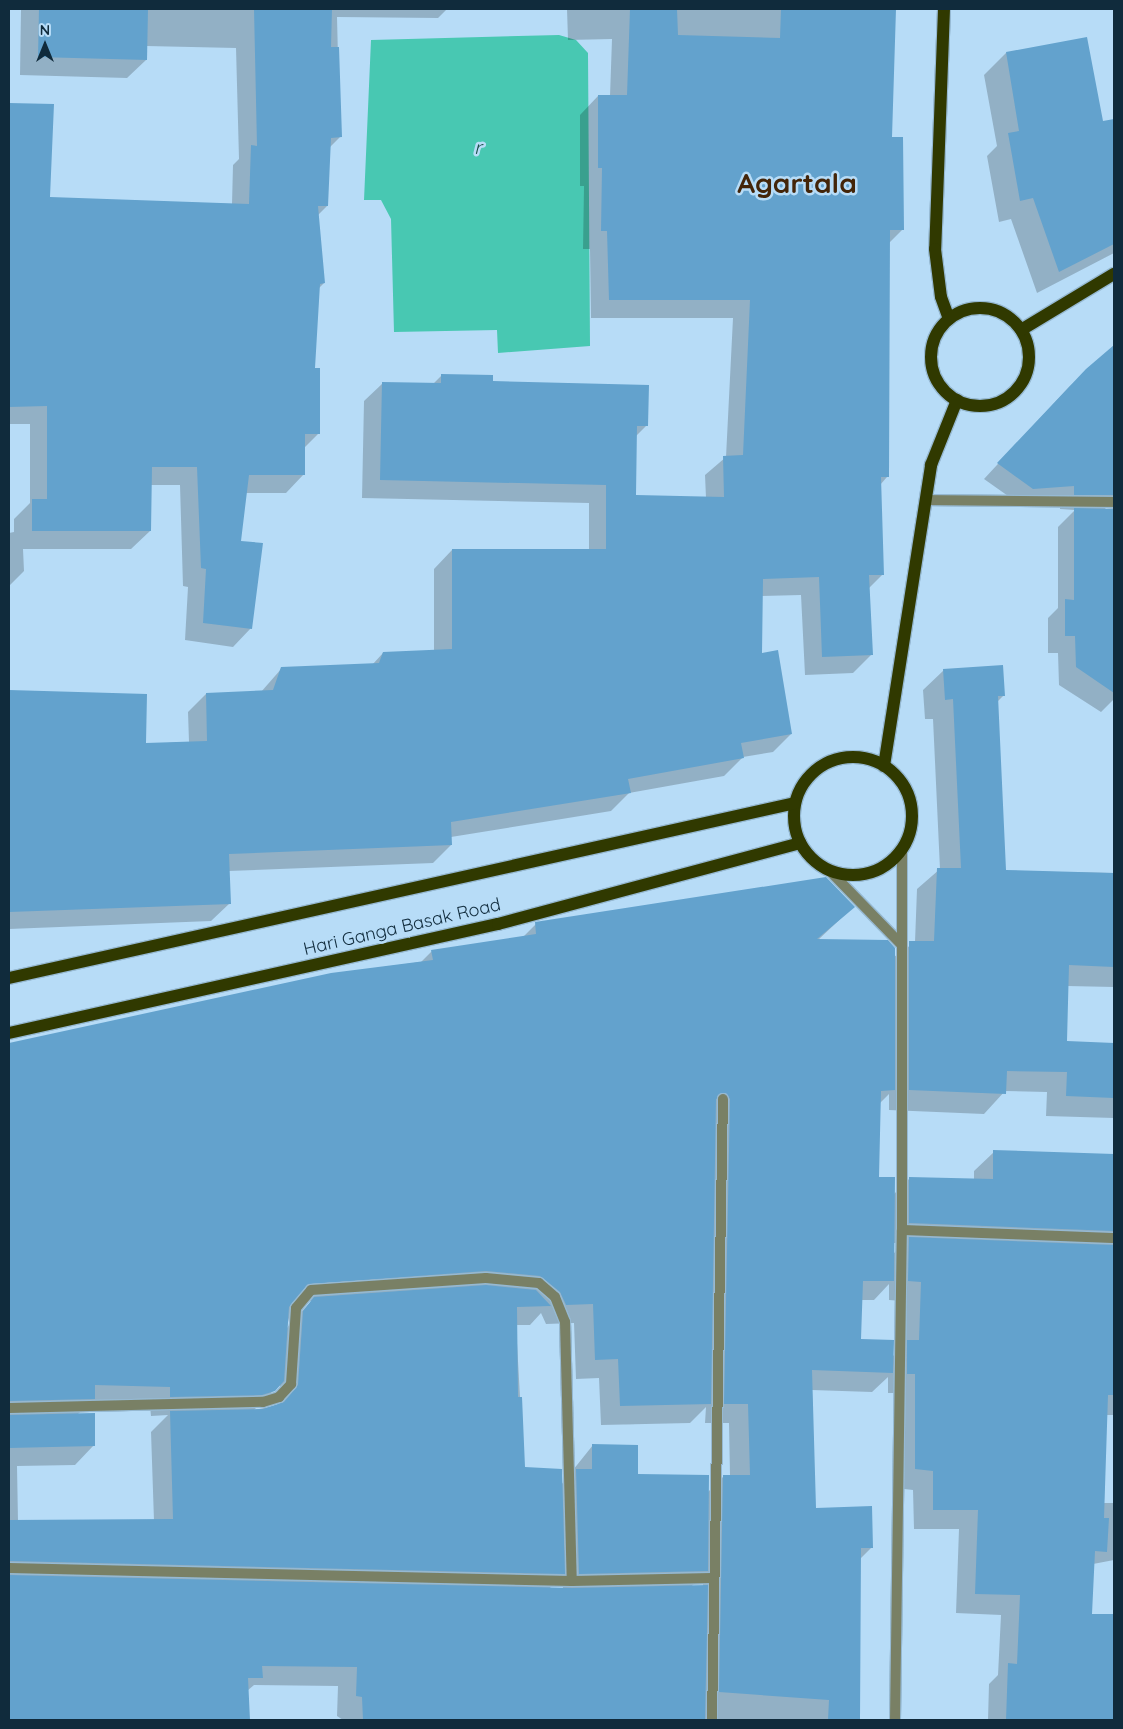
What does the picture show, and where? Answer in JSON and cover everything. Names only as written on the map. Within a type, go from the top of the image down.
[{"type":"main road","points":[[944,9],[935,249],[940,289],[949,319]]},
{"type":"main road","points":[[1021,330],[1114,274]]},
{"type":"main road","points":[[980,308],[996,311],[1021,330],[1029,361],[1017,390],[989,406],[958,400],[935,378],[931,362],[932,346],[949,319],[980,308]]},
{"type":"main road","points":[[884,766],[926,500],[940,436],[958,400]]},
{"type":"main road","points":[[868,759],[884,766],[909,795],[910,833],[902,850],[888,864],[870,873],[849,875],[829,870],[812,860],[800,843],[795,803],[802,785],[831,761],[868,759]]},
{"type":"main road","name":"Hari Ganga Basak Road","points":[[9,978],[795,803]]},
{"type":"main road","name":"Hari Ganga Basak Road","points":[[9,1033],[498,924],[800,843]]},
{"type":"street","points":[[926,500],[1114,502]]},
{"type":"street","points":[[895,1720],[902,1230],[902,850]]},
{"type":"street","points":[[829,870],[901,944]]},
{"type":"street","points":[[712,1720],[712,1578],[723,1100]]},
{"type":"street","points":[[902,1230],[1114,1238]]},
{"type":"street","points":[[9,1408],[263,1402],[278,1397],[291,1384],[296,1308],[311,1290],[477,1278],[539,1283],[555,1297],[565,1322],[572,1581]]},
{"type":"street","points":[[9,1568],[572,1581],[712,1578]]},
{"type":"water","name":"r","points":[[559,35],[576,40],[588,53],[590,346],[498,353],[497,330],[394,332],[391,219],[381,200],[364,200],[371,40]]},
{"type":"building","points":[[39,9],[148,9],[147,60],[38,57]]},
{"type":"building","points":[[254,9],[332,9],[331,47],[339,47],[342,137],[331,138],[328,206],[318,206],[325,283],[320,284],[315,368],[320,368],[320,434],[305,434],[305,475],[249,475],[241,541],[263,543],[252,629],[203,623],[206,569],[201,568],[197,467],[152,467],[151,531],[32,531],[32,499],[47,499],[47,406],[9,407],[9,103],[54,104],[50,197],[249,204],[251,145],[257,146]]},
{"type":"building","points":[[630,9],[677,9],[678,35],[780,38],[781,9],[896,9],[892,137],[903,137],[904,230],[890,230],[889,477],[881,477],[884,575],[869,575],[873,655],[822,657],[819,577],[763,579],[762,653],[778,650],[792,734],[741,743],[744,758],[628,779],[631,793],[451,822],[452,845],[229,854],[231,904],[9,912],[9,690],[147,694],[146,743],[207,741],[206,693],[273,690],[281,667],[379,663],[383,652],[452,649],[452,549],[606,549],[606,485],[380,480],[382,382],[441,383],[441,374],[493,375],[493,381],[649,385],[648,426],[637,426],[636,495],[724,497],[723,456],[743,455],[750,300],[609,300],[607,231],[601,231],[602,168],[598,168],[598,95],[627,95]]},
{"type":"building","points":[[1087,37],[1103,121],[1114,119],[1114,244],[1059,272],[1033,198],[1020,201],[1008,133],[1019,131],[1006,52]]},
{"type":"building","points":[[1114,345],[1114,495],[1074,495],[1074,486],[1033,489],[997,463],[1086,369]]},
{"type":"building","points":[[1074,508],[1114,509],[1114,693],[1076,667],[1075,636],[1065,636],[1065,599],[1074,600]]},
{"type":"building","points":[[1003,665],[1005,696],[998,696],[1006,870],[1114,873],[1114,967],[1069,965],[1067,1041],[1114,1043],[1114,1098],[1066,1096],[1067,1072],[1007,1071],[1006,1094],[909,1090],[909,941],[934,941],[937,868],[961,868],[953,699],[945,700],[943,669]]},
{"type":"building","points":[[826,877],[855,907],[817,939],[888,940],[895,948],[895,1090],[881,1091],[879,1177],[895,1177],[894,1281],[863,1281],[861,1339],[894,1340],[893,1373],[812,1370],[816,1508],[872,1506],[873,1548],[861,1548],[860,1720],[828,1720],[829,1700],[719,1692],[723,1475],[750,1475],[748,1404],[724,1404],[730,1099],[726,1093],[716,1099],[711,1404],[620,1406],[618,1359],[595,1360],[593,1304],[566,1305],[560,1292],[540,1276],[486,1271],[308,1284],[289,1307],[284,1381],[275,1391],[262,1395],[170,1397],[170,1387],[95,1385],[95,1399],[9,1401],[9,1043],[331,973],[433,960],[431,950],[536,934],[535,922]]},
{"type":"building","points":[[993,1150],[1114,1154],[1114,1231],[909,1223],[909,1177],[993,1179]]},
{"type":"building","points":[[909,1237],[1114,1245],[1114,1395],[1108,1395],[1104,1518],[1109,1518],[1107,1552],[1095,1551],[1092,1614],[1114,1614],[1114,1720],[1006,1720],[1008,1663],[1017,1664],[1020,1595],[975,1594],[978,1510],[933,1510],[933,1471],[915,1469],[915,1374],[907,1374],[907,1340],[919,1340],[921,1282],[908,1281]]},
{"type":"building","points":[[486,1285],[536,1290],[551,1306],[517,1307],[518,1397],[522,1397],[525,1467],[562,1469],[565,1574],[9,1561],[9,1520],[173,1519],[170,1411],[263,1409],[284,1402],[298,1385],[303,1311],[314,1297]]},
{"type":"building","points":[[95,1413],[95,1446],[9,1448],[9,1415]]},
{"type":"building","points":[[592,1444],[638,1445],[638,1474],[709,1475],[708,1571],[579,1574],[576,1469],[592,1469]]},
{"type":"building","points":[[9,1575],[572,1588],[708,1585],[705,1720],[363,1720],[362,1697],[356,1696],[357,1667],[262,1666],[263,1678],[248,1678],[250,1720],[9,1720]]},
{"type":"district","name":"Agartala","points":[[797,183]]}]
